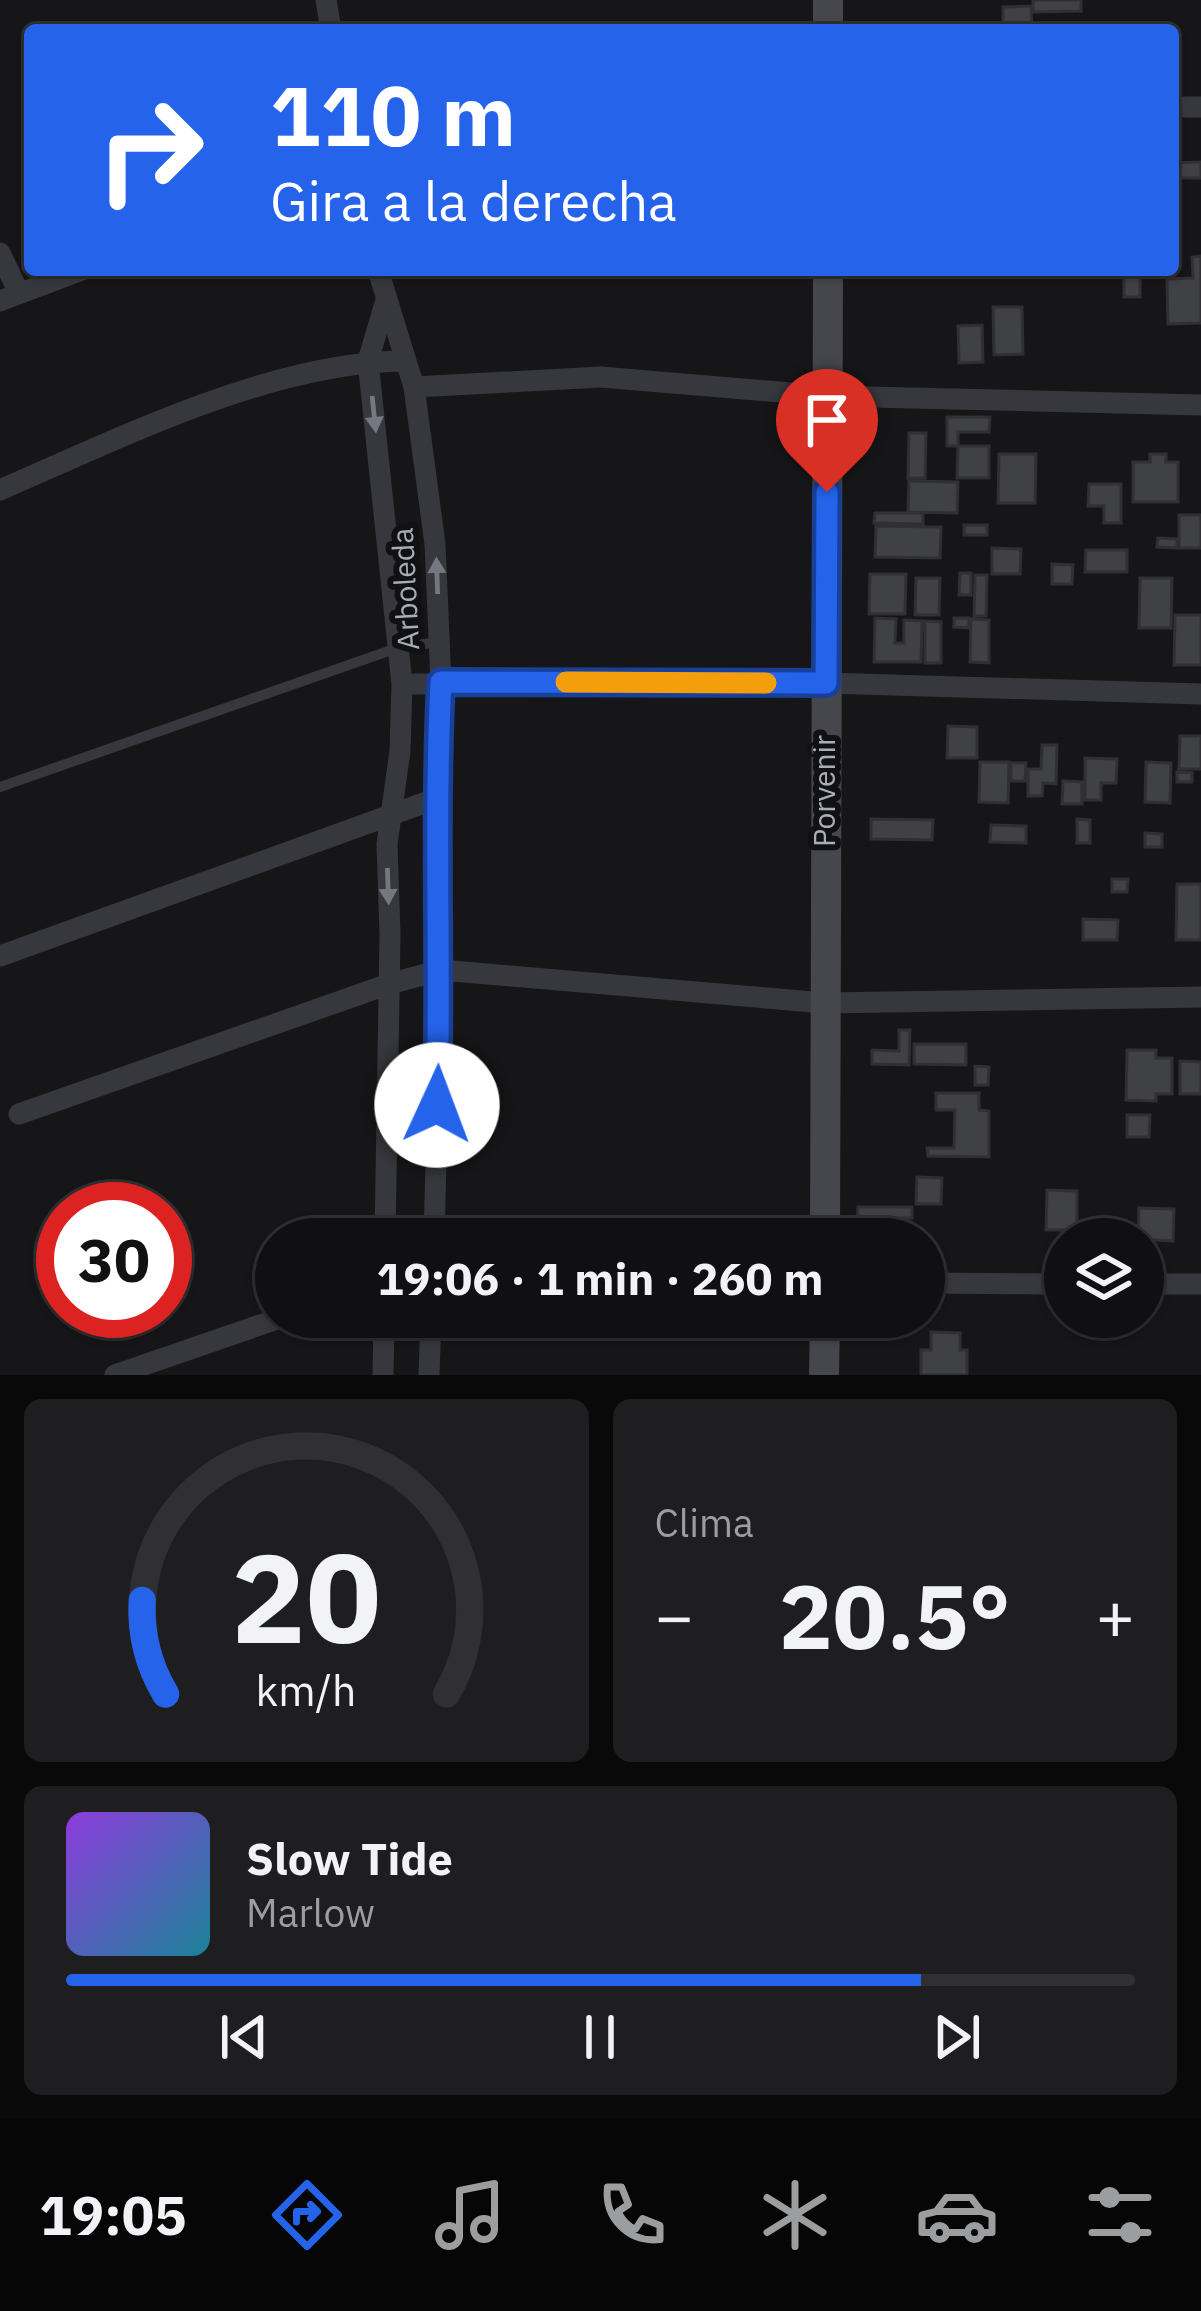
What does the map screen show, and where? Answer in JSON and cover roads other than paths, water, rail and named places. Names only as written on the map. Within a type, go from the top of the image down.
[{"type":"street","points":[[0,253],[9,297],[66,276]]},
{"type":"street","name":"Arboleda","points":[[380,276],[414,387],[436,544],[441,682],[435,799],[441,970],[435,1218]]},
{"type":"street","name":"Porvenir","points":[[825,1218],[828,276]]},
{"type":"street","name":"Arboleda","points":[[385,1218],[387,844],[400,751],[402,684],[368,361],[386,300]]},
{"type":"street","points":[[0,490],[122,437],[246,391],[368,361],[406,361]]},
{"type":"street","points":[[414,387],[601,377],[827,396],[1201,405]]},
{"type":"street","points":[[402,684],[826,683],[1201,694]]},
{"type":"street","points":[[0,956],[435,799]]},
{"type":"street","points":[[19,1114],[441,970],[824,1003],[1201,998]]},
{"type":"street","points":[[945,1283],[1044,1284]]},
{"type":"street","points":[[1164,1284],[1201,1284]]},
{"type":"street","points":[[115,1375],[255,1327]]},
{"type":"street","points":[[383,1375],[384,1338]]},
{"type":"street","points":[[429,1375],[430,1338]]},
{"type":"street","points":[[824,1375],[825,1338]]},
{"type":"lane","points":[[0,787],[400,647],[440,642]]}]
